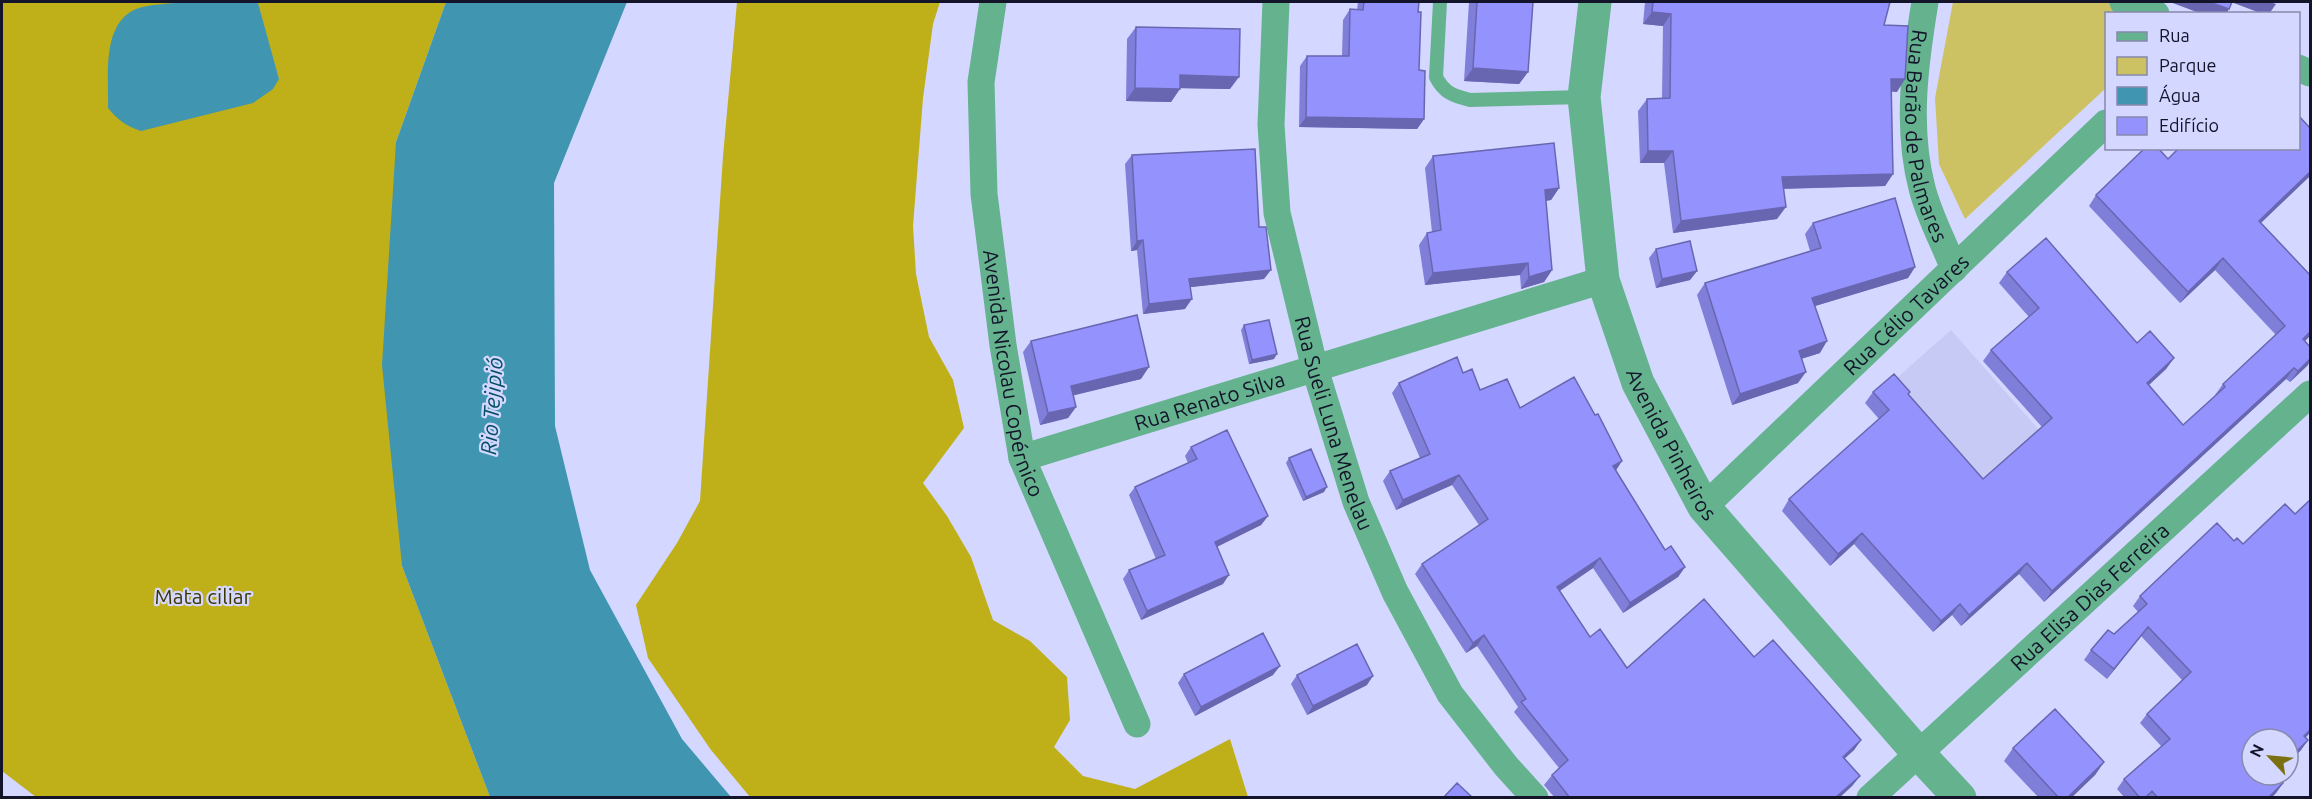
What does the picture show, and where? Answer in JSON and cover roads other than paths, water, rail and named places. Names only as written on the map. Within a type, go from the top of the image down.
[{"type":"street","name":"Avenida Nicolau Copérnico","points":[[993,2],[981,82],[984,194],[1003,345],[1022,458],[1137,724]]},
{"type":"street","name":"Rua Sueli Luna Menelau","points":[[1276,2],[1271,125],[1277,213],[1315,369],[1356,502],[1395,592],[1450,694],[1506,766],[1535,798]]},
{"type":"street","name":"Avenida Pinheiros","points":[[1595,2],[1584,97],[1603,280],[1638,383],[1704,507],[1918,753],[1960,798]]},
{"type":"street","name":"Rua Barão de Palmares","points":[[1925,2],[1915,65],[1913,137],[1922,189],[1954,269]]},
{"type":"street","points":[[2123,2],[2150,12]]},
{"type":"street","name":"Rua Célio Tavares","points":[[1704,507],[2105,124]]},
{"type":"street","name":"Rua Renato Silva","points":[[1022,458],[1603,280]]},
{"type":"street","name":"Rua Elisa Dias Ferreira","points":[[1870,798],[2310,394]]},
{"type":"lane","points":[[1440,2],[1436,77],[1441,88],[1452,96],[1470,100],[1584,97]]},
{"type":"water","points":[[183,2],[258,3],[279,79],[273,89],[253,103],[141,131],[123,122],[108,108],[108,67],[112,39],[117,26],[125,16],[136,9]]},
{"type":"water","name":"Rio Tejipió","points":[[446,2],[627,2],[554,183],[555,426],[590,570],[682,739],[731,797],[490,797],[402,566],[382,365],[396,142]]},
{"type":"park label","name":"Mata ciliar","points":[[203,596]]}]
